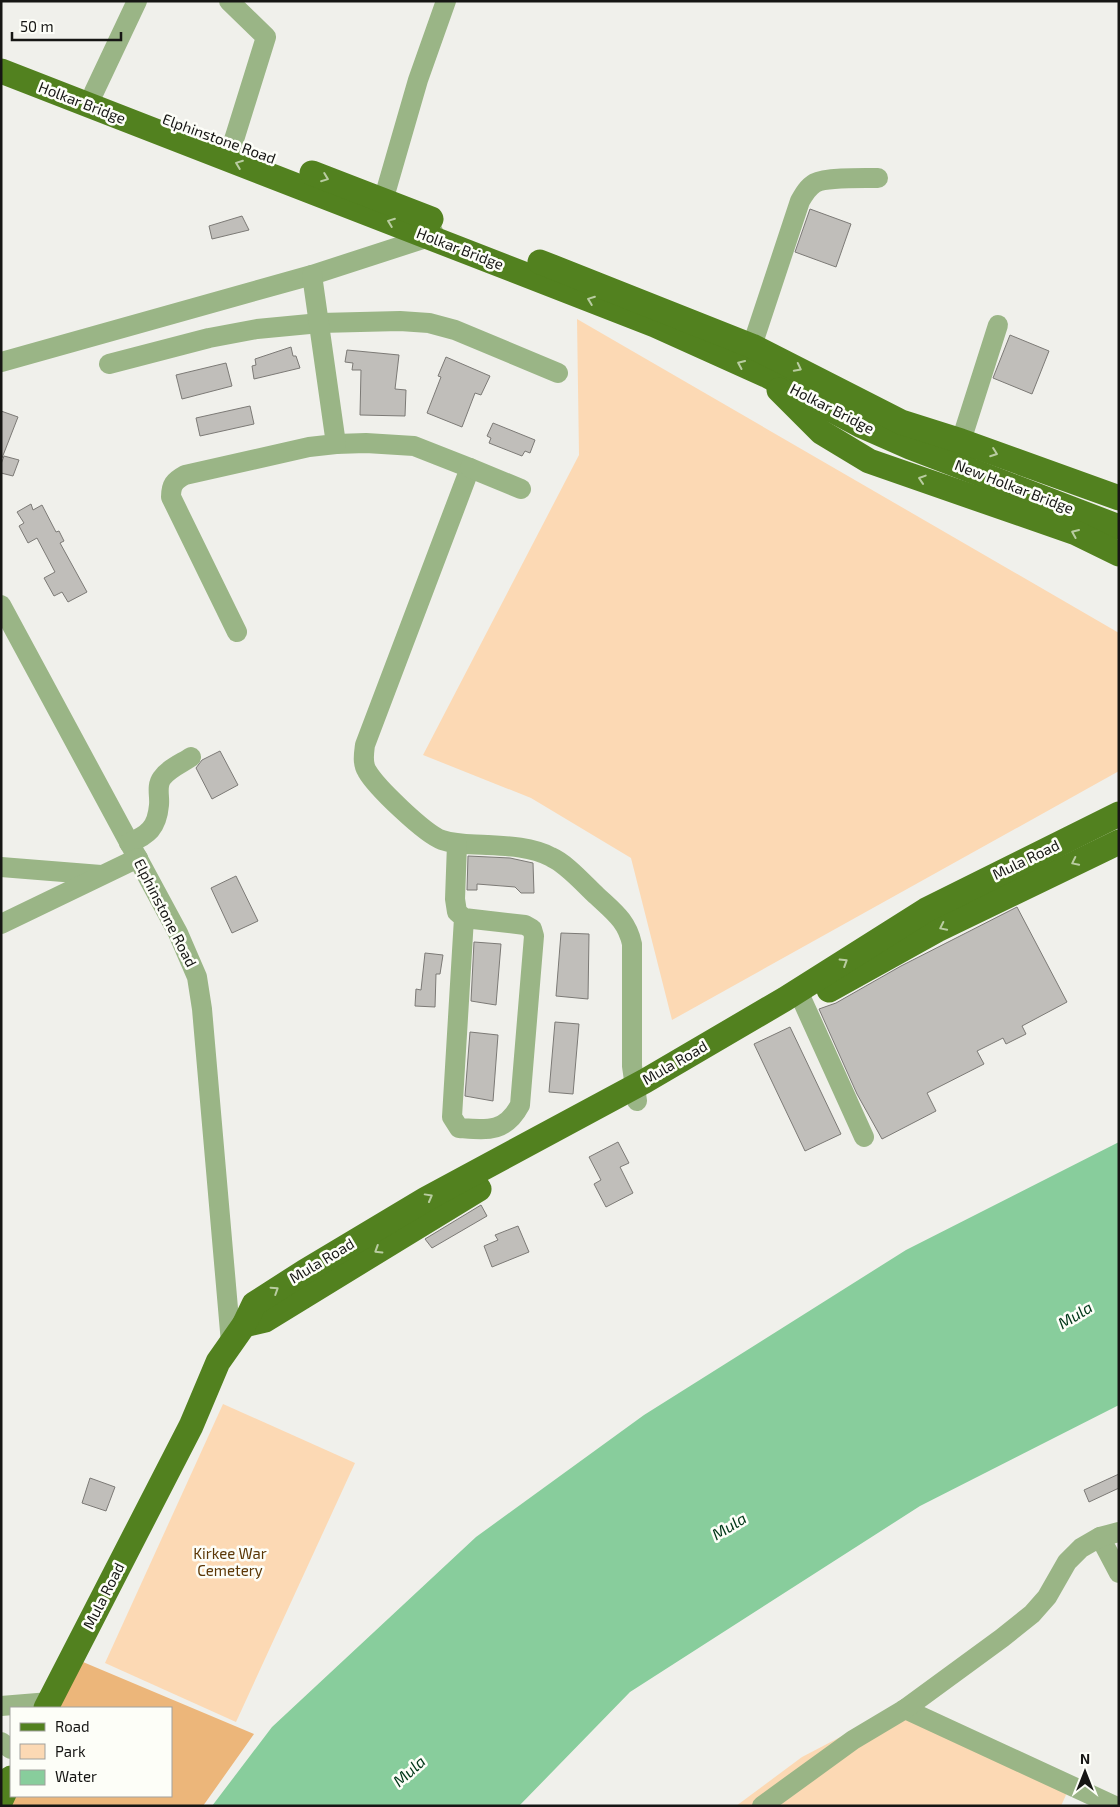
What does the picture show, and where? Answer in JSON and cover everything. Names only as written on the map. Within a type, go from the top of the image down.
[{"type":"main road","name":"Elphinstone Road","points":[[1,55],[94,92],[383,200],[434,230]]},
{"type":"main road","name":"Holkar Bridge","points":[[1,71],[434,230],[766,375],[860,425],[910,447]]},
{"type":"main road","points":[[434,230],[657,307],[752,346],[901,422],[961,441],[1119,498]]},
{"type":"main road","points":[[766,375],[821,432],[869,461],[1076,533],[1119,554]]},
{"type":"main road","name":"New Holkar Bridge","points":[[910,447],[1119,527]]},
{"type":"main road","name":"Mula Road","points":[[48,1705],[191,1426],[218,1362],[238,1334],[266,1320],[399,1226],[496,1170],[636,1094],[903,941],[926,910],[1119,814]]},
{"type":"main road","points":[[903,941],[981,908],[1119,842]]},
{"type":"main road","points":[[1,1800],[10,1780]]},
{"type":"street","points":[[94,92],[136,1]]},
{"type":"street","points":[[229,1],[266,36],[232,143]]},
{"type":"street","points":[[383,200],[418,80],[446,1]]},
{"type":"street","points":[[752,346],[800,201],[806,190],[815,182],[878,178]]},
{"type":"street","points":[[1,362],[312,275],[434,230]]},
{"type":"street","points":[[312,275],[336,444]]},
{"type":"street","points":[[109,364],[209,338],[257,330],[320,324],[400,321],[429,324],[455,330],[558,373]]},
{"type":"street","points":[[961,441],[998,325]]},
{"type":"street","points":[[237,632],[171,497],[171,486],[176,480],[185,476],[309,447],[366,443],[414,446],[521,489]]},
{"type":"street","points":[[470,468],[369,735],[364,757],[366,770],[401,810],[440,839],[457,844],[535,850],[552,857],[577,877],[619,916],[629,930],[632,944],[632,1066],[636,1094]]},
{"type":"street","name":"Elphinstone Road","points":[[1,605],[178,933],[196,977],[202,1009],[238,1334]]},
{"type":"street","points":[[1,924],[103,875],[134,851],[153,826],[159,806],[158,791],[162,778],[191,757]]},
{"type":"street","points":[[457,844],[455,900],[457,912],[464,918],[525,925],[532,928],[534,936],[520,1104],[514,1116],[490,1130],[460,1128],[452,1117],[464,918]]},
{"type":"street","points":[[1,867],[103,875]]},
{"type":"street","points":[[801,998],[864,1137]]},
{"type":"street","points":[[762,1806],[853,1740],[905,1709],[1032,1614],[1047,1597],[1067,1562],[1080,1548],[1110,1535],[1119,1573]]},
{"type":"street","points":[[1,1706],[48,1705]]},
{"type":"street","points":[[905,1709],[1115,1806]]},
{"type":"green space","points":[[577,319],[1119,633],[1119,771],[672,1020],[631,858],[531,798],[423,755],[579,455]]},
{"type":"green space","name":"Kirkee War Cemetery","points":[[223,1404],[355,1463],[236,1722],[105,1663]]},
{"type":"green space","points":[[892,1710],[1070,1786],[1061,1806],[736,1806],[802,1757]]},
{"type":"shaded area","points":[[83,1662],[254,1734],[203,1806],[8,1806],[12,1797],[172,1797],[172,1707],[59,1707]]},
{"type":"water","name":"Mula","points":[[1119,1142],[1119,1405],[920,1506],[630,1692],[519,1806],[212,1806],[272,1727],[476,1537],[644,1415],[906,1250]]},
{"type":"building","points":[[810,209],[851,224],[836,267],[795,252]]},
{"type":"building","points":[[242,216],[249,230],[212,239],[209,226]]},
{"type":"building","points":[[1010,335],[1049,351],[1032,394],[993,378]]},
{"type":"building","points":[[291,347],[293,356],[296,356],[300,368],[254,379],[252,366],[256,365],[255,359]]},
{"type":"building","points":[[347,350],[399,355],[395,389],[406,390],[405,416],[360,415],[361,370],[352,370],[353,363],[345,362]]},
{"type":"building","points":[[446,357],[490,376],[481,395],[475,393],[462,427],[427,413],[441,377],[438,376]]},
{"type":"building","points":[[226,363],[232,386],[182,399],[176,375]]},
{"type":"building","points":[[250,406],[254,424],[200,436],[196,418]]},
{"type":"building","points":[[1,411],[18,417],[2,458],[1,457]]},
{"type":"building","points":[[493,423],[535,440],[530,453],[525,451],[522,456],[489,443],[491,438],[487,436]]},
{"type":"building","points":[[4,456],[19,460],[13,476],[1,473],[1,464]]},
{"type":"building","points":[[31,504],[33,510],[42,505],[56,532],[59,531],[64,541],[60,543],[87,592],[68,602],[62,592],[54,596],[44,578],[55,572],[37,538],[28,543],[19,526],[24,523],[17,512]]},
{"type":"building","points":[[220,751],[238,785],[212,799],[196,768],[202,760]]},
{"type":"building","points":[[468,856],[510,858],[533,863],[534,893],[521,893],[515,887],[477,884],[477,890],[467,890]]},
{"type":"building","points":[[236,876],[258,921],[232,933],[211,888]]},
{"type":"building","points":[[1017,907],[1067,1002],[1022,1026],[1026,1034],[1006,1044],[1003,1038],[977,1051],[984,1064],[927,1093],[936,1111],[882,1139],[857,1094],[819,1009],[836,1003],[901,966]]},
{"type":"building","points":[[561,933],[589,934],[588,999],[556,996]]},
{"type":"building","points":[[474,942],[501,944],[496,1005],[471,1001]]},
{"type":"building","points":[[425,953],[443,955],[440,974],[436,974],[435,1007],[415,1006],[416,989],[421,990]]},
{"type":"building","points":[[555,1022],[579,1024],[573,1094],[549,1092]]},
{"type":"building","points":[[790,1027],[841,1134],[805,1151],[754,1044]]},
{"type":"building","points":[[470,1032],[498,1035],[493,1101],[465,1096]]},
{"type":"building","points":[[618,1142],[629,1163],[620,1167],[633,1193],[606,1207],[594,1184],[601,1180],[589,1157]]},
{"type":"building","points":[[481,1205],[487,1216],[432,1248],[425,1239]]},
{"type":"building","points":[[518,1226],[529,1252],[492,1267],[484,1246],[498,1240],[495,1235]]},
{"type":"building","points":[[1119,1474],[1119,1488],[1089,1502],[1084,1490]]},
{"type":"building","points":[[90,1478],[115,1487],[106,1511],[82,1503]]}]
